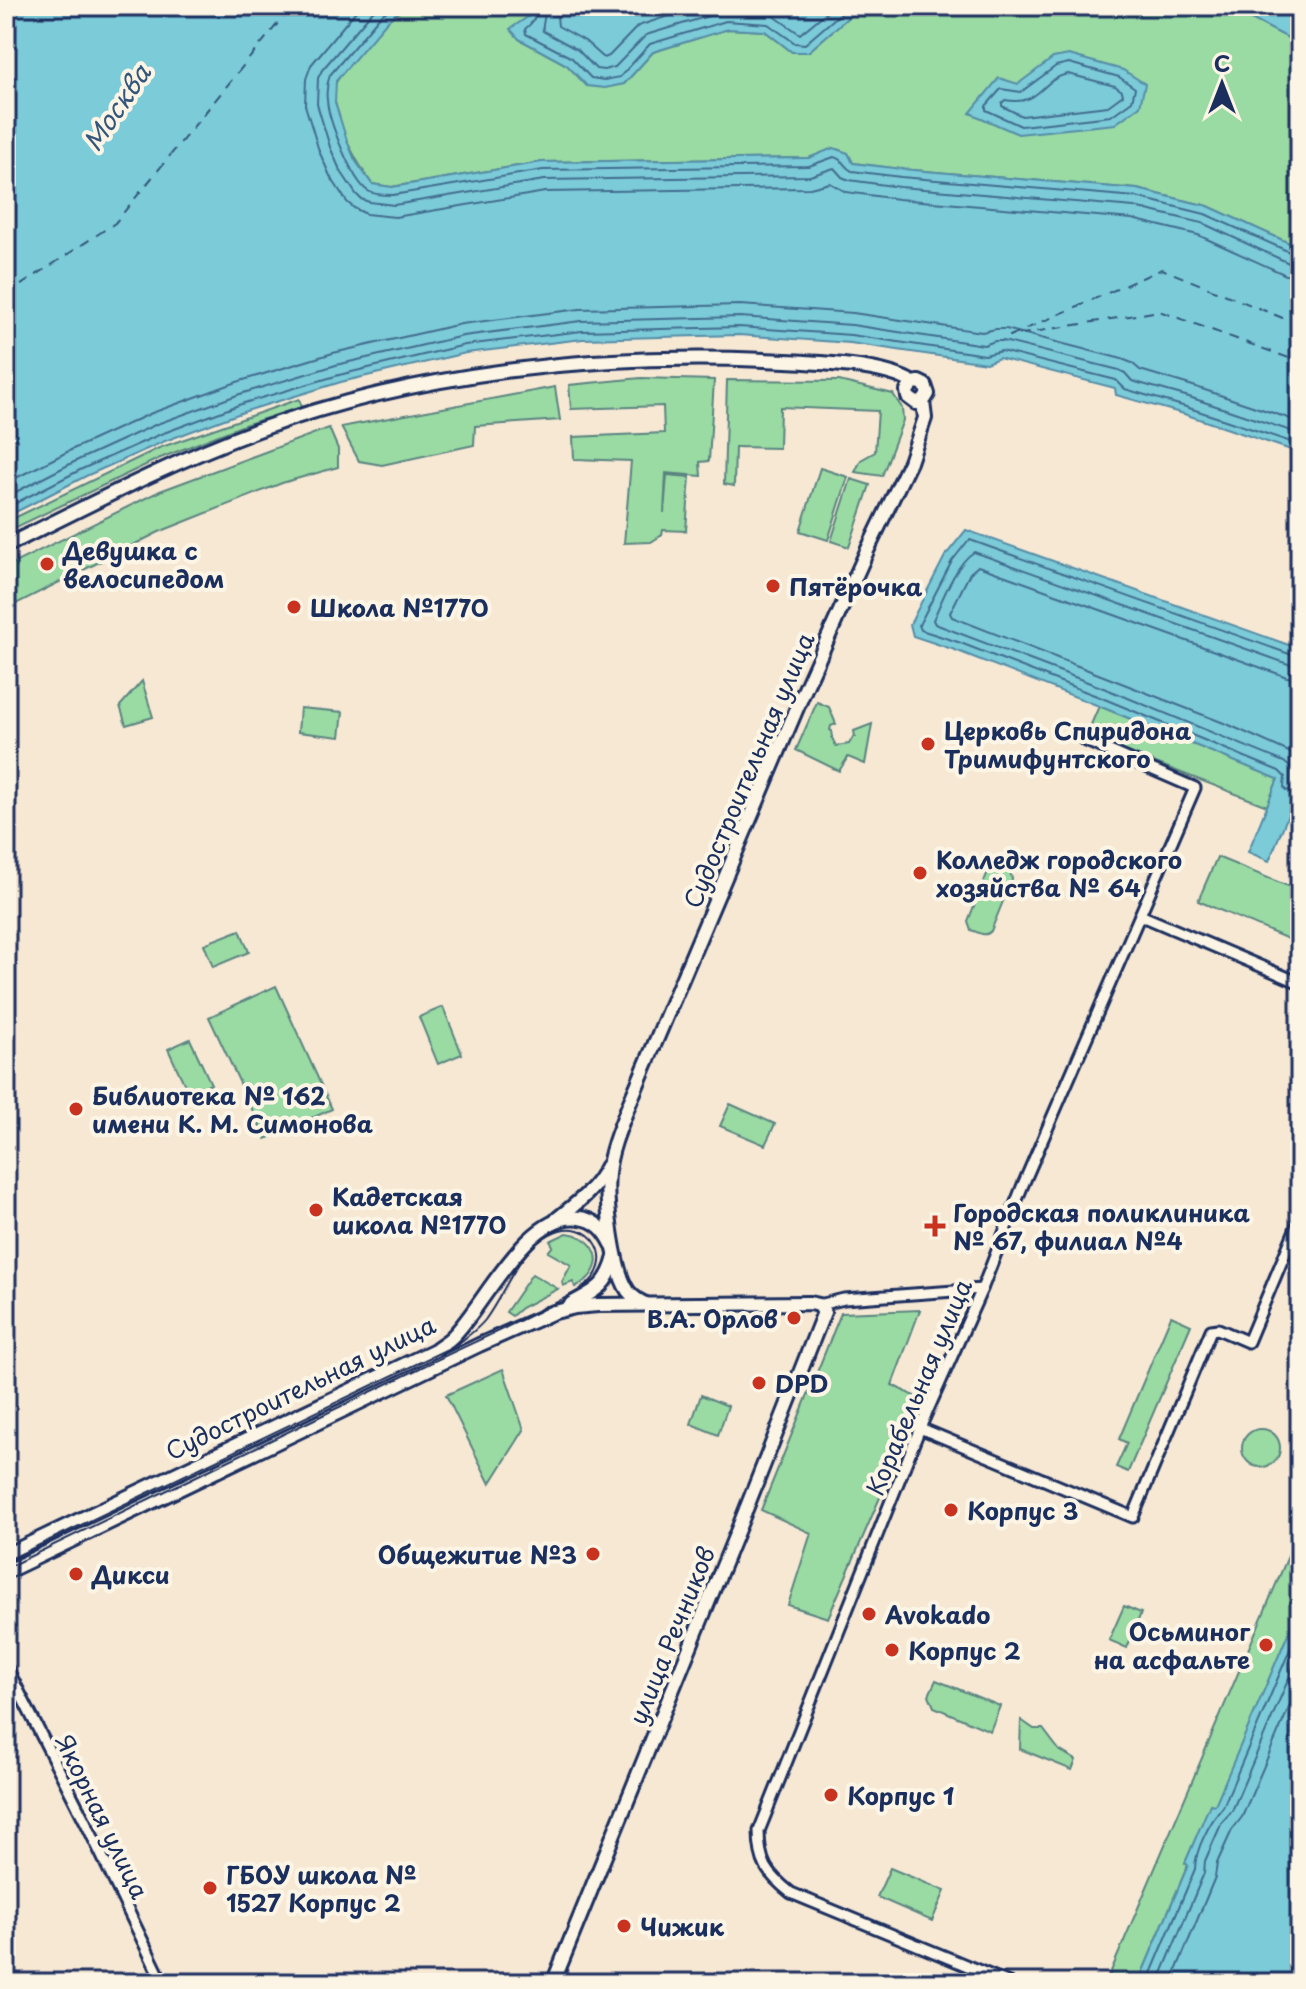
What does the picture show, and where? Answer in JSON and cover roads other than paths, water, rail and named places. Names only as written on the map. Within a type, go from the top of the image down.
[{"type":"street","name":"Судостроительная улица","points":[[6,546],[145,477],[256,431],[349,402],[451,380],[565,365],[734,359],[890,372],[913,383],[908,387],[908,397],[916,403],[923,402],[925,418],[910,462],[805,689],[599,1181],[590,1192],[530,1240],[505,1266],[453,1337],[435,1350],[6,1555]]},
{"type":"street","name":"Корабельная улица","points":[[1009,1983],[791,1893],[773,1879],[764,1865],[759,1848],[759,1831],[920,1428],[1195,788],[1084,740]]},
{"type":"street","points":[[1140,915],[1300,983]]},
{"type":"street","points":[[547,1314],[598,1290],[612,1269],[614,1252],[608,1188],[611,1157]]},
{"type":"street","points":[[551,1223],[575,1217],[599,1225],[607,1233],[627,1289],[635,1299],[648,1305]]},
{"type":"street","points":[[920,1428],[1133,1517],[1211,1330],[1218,1329],[1248,1342],[1300,1218]]},
{"type":"street","points":[[547,1314],[598,1305],[819,1305],[844,1299],[982,1289]]},
{"type":"street","name":"улица Речников","points":[[553,1983],[823,1318],[824,1312],[819,1305]]},
{"type":"street","name":"Судостроительная улица","points":[[6,1572],[547,1314]]},
{"type":"street","points":[[462,1326],[465,1340],[479,1345]]},
{"type":"street","name":"Якорная улица","points":[[6,1666],[163,1983]]},
{"type":"water","name":"Москва","points":[[6,6],[407,6],[387,21],[336,81],[335,102],[347,141],[355,160],[372,184],[392,187],[542,162],[809,158],[833,148],[848,153],[853,163],[1137,189],[1208,206],[1300,248],[1300,453],[1116,395],[1115,388],[999,358],[986,363],[850,343],[739,335],[583,339],[466,353],[341,382],[246,411],[165,441],[86,476],[6,517]]},
{"type":"water","points":[[511,6],[861,6],[808,52],[792,52],[765,31],[728,29],[653,52],[624,84],[605,88],[587,86],[567,65],[519,39],[510,29],[529,16]]},
{"type":"water","points":[[1226,6],[1300,6],[1300,44]]},
{"type":"water","points":[[1069,55],[1123,70],[1145,84],[1140,106],[1115,124],[1018,134],[970,113],[999,78],[1018,84],[1053,58]]},
{"type":"water","points":[[966,530],[1300,649],[1300,791],[1269,861],[1248,852],[1278,779],[1099,706],[913,636],[910,624],[945,556]]},
{"type":"water","points":[[1300,1606],[1300,1983],[1138,1983],[1210,1804],[1215,1805]]},
{"type":"tram line","points":[[6,1561],[458,1344],[485,1320],[520,1261],[550,1234],[565,1229],[578,1230],[589,1235],[596,1244],[600,1255],[599,1268],[592,1280],[559,1301],[6,1568]]},
{"type":"place","name":"Девушка с велосипедом","points":[[47,564]]},
{"type":"place","name":"Пятёрочка","points":[[773,586]]},
{"type":"place","name":"Школа №1770","points":[[294,607]]},
{"type":"place","name":"Церковь Спиридона Тримифунтского","points":[[928,744]]},
{"type":"place","name":"Колледж городского хозяйства № 64","points":[[920,873]]},
{"type":"place","name":"Библиотека № 162 имени К. М. Симонова","points":[[76,1109]]},
{"type":"place","name":"Кадетская школа №1770","points":[[316,1210]]},
{"type":"place","name":"Городская поликлиника № 67, филиал №4","points":[[935,1226]]},
{"type":"place","name":"В.А. Орлов","points":[[794,1318]]},
{"type":"place","name":"DPD","points":[[759,1383]]},
{"type":"place","name":"Корпус 3","points":[[951,1510]]},
{"type":"place","name":"Общежитие №3","points":[[593,1554]]},
{"type":"place","name":"Дикси","points":[[76,1574]]},
{"type":"place","name":"Avokado","points":[[869,1614]]},
{"type":"place","name":"Осьминог на асфальте","points":[[1266,1645]]},
{"type":"place","name":"Корпус 2","points":[[892,1650]]},
{"type":"place","name":"Корпус 1","points":[[831,1795]]},
{"type":"place","name":"ГБОУ школа № 1527 Корпус 2","points":[[210,1888]]},
{"type":"place","name":"Чижик","points":[[624,1926]]}]
